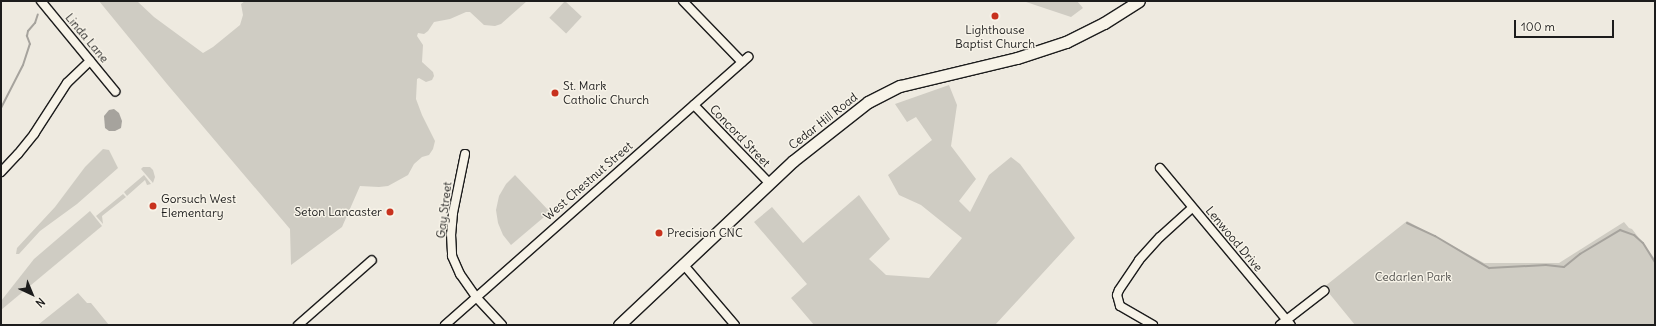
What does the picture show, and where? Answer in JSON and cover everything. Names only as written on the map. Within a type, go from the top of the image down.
[{"type":"main road","name":"Cedar Hill Road","points":[[619,325],[769,183],[816,142],[856,111],[890,90],[919,81],[1017,58],[1066,42],[1099,25],[1139,1]]},
{"type":"street","name":"Linda Lane","points":[[41,1],[115,91]]},
{"type":"street","name":"West Chestnut Street","points":[[444,325],[745,59],[683,1]]},
{"type":"street","points":[[1,172],[34,134],[67,83],[90,61]]},
{"type":"street","name":"Concord Street","points":[[694,105],[769,183]]},
{"type":"street","name":"Gay Street","points":[[465,154],[454,208],[451,246],[452,256],[460,274],[476,297],[502,325]]},
{"type":"street","name":"Lenwood Drive","points":[[1160,168],[1289,322]]},
{"type":"street","points":[[1153,325],[1120,306],[1117,295],[1118,290],[1139,260],[1160,237],[1192,208]]},
{"type":"street","points":[[298,325],[372,260]]},
{"type":"street","points":[[683,264],[735,325]]},
{"type":"street","points":[[1280,325],[1289,322],[1324,291]]},
{"type":"green space","points":[[99,1],[137,1],[154,17],[203,53],[213,47],[240,25],[243,15],[241,4],[245,1],[527,1],[501,24],[495,26],[484,25],[470,12],[466,12],[450,19],[434,22],[424,34],[418,33],[417,36],[423,45],[422,62],[433,72],[434,76],[432,80],[426,82],[419,78],[417,79],[416,99],[435,141],[433,149],[429,155],[422,157],[414,164],[408,175],[388,186],[360,186],[342,227],[291,265],[290,229]]},
{"type":"green space","points":[[565,1],[582,17],[566,34],[549,18]]},
{"type":"green space","points":[[1023,1],[1077,1],[1083,8],[1071,17]]},
{"type":"green space","points":[[949,85],[957,105],[951,146],[976,179],[959,201],[970,212],[989,175],[1011,157],[1020,164],[1075,238],[995,325],[814,325],[791,298],[807,284],[754,222],[772,207],[803,243],[859,195],[890,239],[869,259],[886,275],[929,278],[962,238],[921,205],[899,195],[888,175],[932,140],[916,117],[907,122],[895,104]]},
{"type":"green space","points":[[103,149],[109,150],[118,168],[77,204],[40,231],[19,254],[16,254],[17,248],[55,207],[85,167]]},
{"type":"green space","points":[[143,167],[150,167],[153,170],[155,177],[153,183],[141,169]]},
{"type":"green space","points":[[144,175],[151,184],[147,185],[145,180],[127,196],[124,192]]},
{"type":"green space","points":[[515,175],[550,212],[511,245],[503,235],[498,223],[496,210],[499,196],[506,184]]},
{"type":"green space","points":[[123,194],[126,197],[102,216],[103,224],[96,216]]},
{"type":"green space","points":[[90,211],[102,226],[1,310],[1,301],[34,259]]},
{"type":"green space","name":"Cedarlen Park","points":[[1407,221],[1484,263],[1559,263],[1624,222],[1629,228],[1632,229],[1655,259],[1655,325],[1355,325],[1324,287]]},
{"type":"green space","points":[[78,293],[87,303],[91,303],[109,325],[39,324]]},
{"type":"shaded area","points":[[114,109],[119,113],[122,121],[121,128],[115,131],[109,131],[105,128],[104,116],[109,110]]},
{"type":"waterway","points":[[1,108],[23,65],[30,44],[27,36],[28,31],[35,23],[38,14]]},
{"type":"waterway","points":[[1407,223],[1435,236],[1489,268],[1546,265],[1564,267],[1580,254],[1620,230],[1634,235],[1643,243],[1655,262]]},
{"type":"place","name":"Lighthouse Baptist Church","points":[[995,16]]},
{"type":"place","name":"St. Mark Catholic Church","points":[[555,93]]},
{"type":"place","name":"Gorsuch West Elementary","points":[[153,206]]},
{"type":"place","name":"Seton Lancaster","points":[[390,212]]},
{"type":"place","name":"Precision CNC","points":[[659,233]]}]
